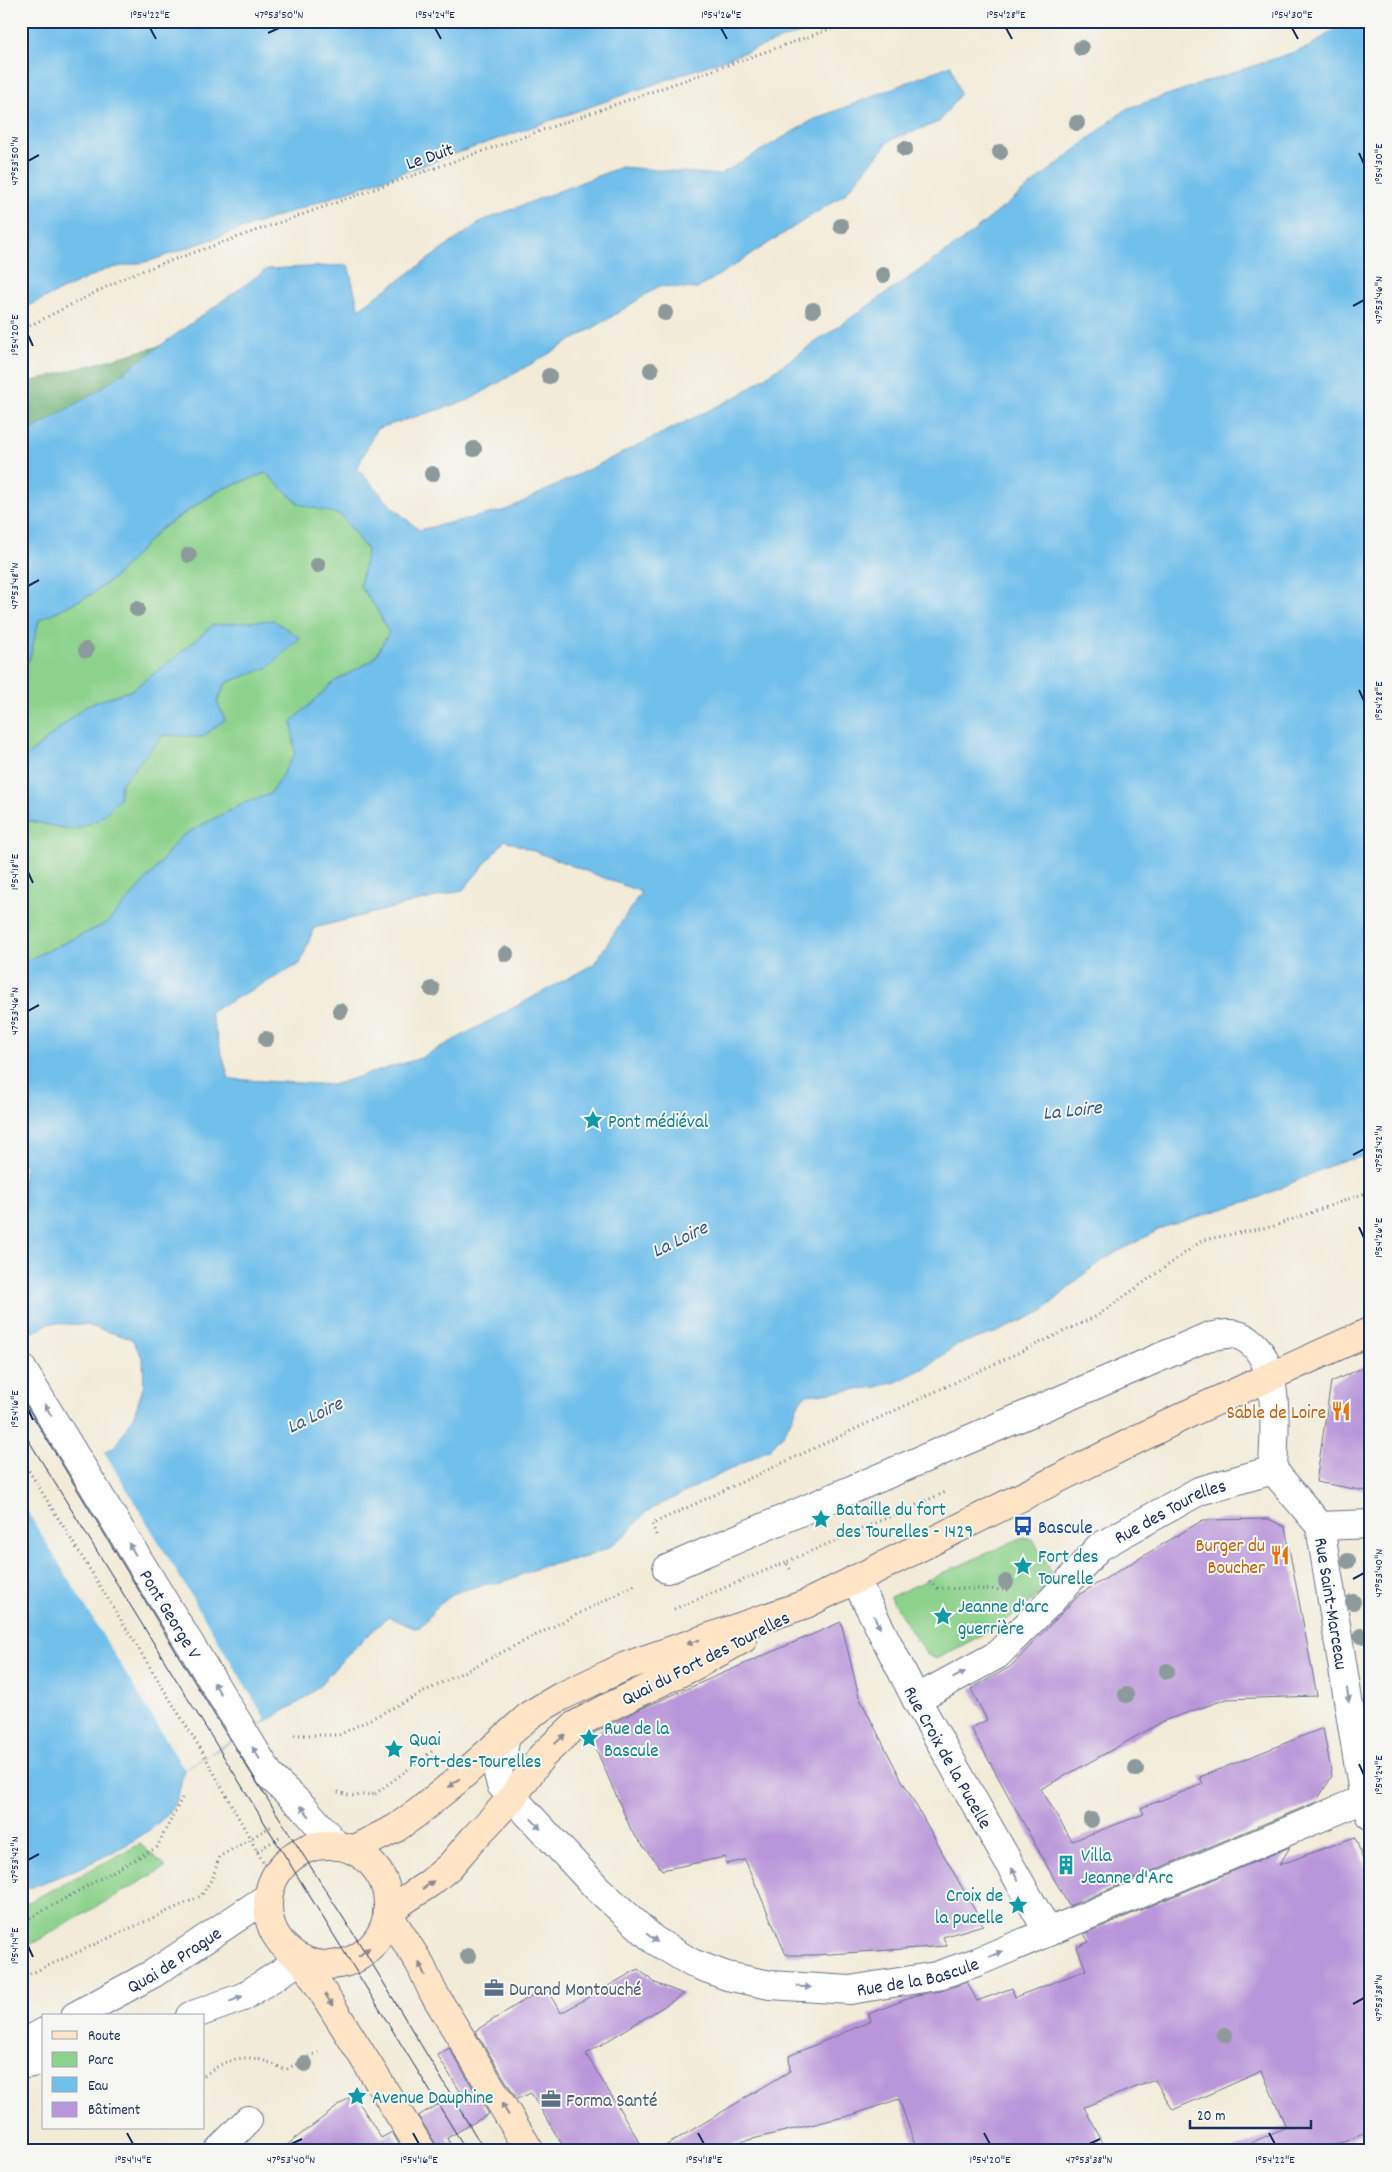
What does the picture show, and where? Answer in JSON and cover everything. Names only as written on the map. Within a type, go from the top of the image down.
[{"type":"main road","points":[[345,1848],[396,1828],[417,1813],[506,1738],[531,1714],[560,1697],[626,1666],[806,1604],[1270,1376],[1371,1330]]},
{"type":"main road","name":"Quai du Fort des Tourelles","points":[[387,1912],[430,1883],[450,1866],[512,1798],[542,1756],[575,1725],[692,1667],[806,1604]]},
{"type":"main road","points":[[324,1846],[345,1848],[368,1861],[380,1876],[387,1894],[387,1912],[380,1935],[358,1957],[335,1965],[318,1964],[302,1959],[286,1948],[275,1934],[269,1916],[271,1888],[287,1861],[300,1851],[324,1846]]},
{"type":"main road","points":[[387,1912],[420,1964],[433,1992],[530,2151]]},
{"type":"main road","points":[[302,1959],[422,2151]]},
{"type":"street","points":[[667,1568],[1207,1337],[1236,1334],[1257,1347],[1270,1376],[1274,1408],[1273,1470]]},
{"type":"street","name":"Pont George V","points":[[21,1367],[271,1777],[345,1848]]},
{"type":"street","name":"Rue Saint-Marceau","points":[[1273,1470],[1320,1526],[1365,1762],[1368,1807]]},
{"type":"street","name":"Rue des Tourelles","points":[[916,1699],[997,1655],[1051,1601],[1072,1575],[1099,1547],[1199,1491],[1273,1470]]},
{"type":"street","points":[[1320,1526],[1371,1524]]},
{"type":"street","name":"Rue Croix de la Pucelle","points":[[855,1579],[916,1699],[1048,1932]]},
{"type":"street","name":"Rue de la Bascule","points":[[506,1738],[498,1773],[501,1785],[597,1888],[654,1940],[692,1963],[727,1976],[770,1985],[850,1990],[936,1976],[977,1962],[1048,1932],[1368,1807]]},
{"type":"street","name":"Quai de Prague","points":[[79,2014],[154,1973],[271,1888]]},
{"type":"street","points":[[196,2014],[243,1997],[302,1959]]},
{"type":"street","points":[[21,2044],[42,2033]]},
{"type":"street","points":[[21,2065],[42,2061]]},
{"type":"street","points":[[218,2151],[248,2120]]},
{"type":"path","name":"Le Duit","points":[[21,330],[130,275],[853,21]]},
{"type":"path","points":[[294,1735],[339,1735],[667,1568],[652,1524],[1097,1316],[1203,1240],[1274,1226],[1371,1192]]},
{"type":"path","points":[[21,1458],[203,1753],[250,1838],[271,1888]]},
{"type":"path","points":[[790,1569],[786,1562],[870,1525]]},
{"type":"path","points":[[926,1581],[938,1588],[1014,1590]]},
{"type":"path","points":[[332,1790],[351,1796],[375,1794],[420,1760]]},
{"type":"path","points":[[375,1794],[378,1799]]},
{"type":"path","points":[[21,1922],[158,1847],[182,1798]]},
{"type":"path","points":[[21,1978],[201,1896],[214,1877],[219,1857],[250,1838]]},
{"type":"path","points":[[205,2075],[217,2066],[234,2058],[252,2057],[270,2062],[285,2070],[322,2050]]},
{"type":"shaded area","points":[[1371,1568],[1371,1635],[1360,1569]]},
{"type":"green space","points":[[200,335],[21,474],[21,384]]},
{"type":"green space","points":[[266,473],[299,504],[341,514],[367,550],[360,586],[376,608],[389,633],[373,660],[335,681],[293,721],[295,754],[270,795],[239,805],[180,837],[155,870],[107,923],[21,963],[21,822],[26,820],[73,830],[119,799],[121,784],[163,734],[202,737],[226,683],[269,667],[213,625],[176,657],[132,690],[87,705],[21,761],[21,662],[29,661],[39,620],[92,594],[116,576],[159,530],[220,490]]},
{"type":"green space","points":[[1023,1537],[1033,1539],[1051,1573],[1052,1580],[1012,1616],[983,1634],[936,1659],[926,1654],[890,1597]]},
{"type":"green space","points":[[140,1844],[166,1867],[21,1950],[21,1906]]},
{"type":"water","points":[[21,21],[834,21],[150,261],[107,269],[21,309]]},
{"type":"water","name":"La Loire","points":[[1347,21],[1371,21],[1371,1162],[1361,1157],[1338,1162],[1258,1198],[1164,1227],[1106,1258],[1084,1274],[1043,1311],[995,1333],[958,1344],[928,1366],[896,1382],[877,1387],[807,1395],[801,1399],[785,1432],[770,1449],[646,1512],[626,1534],[608,1548],[586,1557],[543,1566],[501,1583],[486,1584],[457,1592],[441,1603],[420,1627],[414,1628],[389,1617],[345,1657],[316,1689],[301,1701],[184,1769],[175,1802],[165,1816],[149,1830],[129,1843],[82,1867],[21,1891],[21,1500],[115,1446],[133,1418],[144,1385],[143,1359],[132,1339],[87,1325],[49,1323],[21,1340],[21,1192],[25,1166],[21,1161],[21,963],[107,923],[155,870],[180,837],[239,805],[270,794],[295,754],[292,721],[335,681],[373,660],[389,633],[376,608],[360,586],[367,550],[341,515],[299,504],[266,473],[219,490],[159,530],[116,576],[92,594],[39,620],[29,661],[21,662],[21,436],[93,394],[267,269],[348,265],[359,309],[482,221],[621,167],[719,175],[813,120],[951,65],[960,94],[939,122],[890,140],[845,194],[697,289],[659,286],[605,321],[469,400],[376,429],[357,468],[392,507],[419,530],[506,510],[738,396],[959,243],[1126,109],[1309,47]],"holes":[[[505,840],[641,892],[594,964],[421,1058],[332,1085],[229,1079],[210,1012],[300,964],[314,928],[463,890]]]},
{"type":"water","points":[[273,620],[300,638],[269,667],[226,683],[217,701],[225,720],[202,737],[163,735],[121,784],[119,799],[100,819],[73,830],[26,820],[21,822],[21,761],[87,705],[132,690],[176,657],[213,625]]},
{"type":"pier","points":[[21,1316],[33,1336],[21,1342]]},
{"type":"pier","points":[[103,1450],[266,1720],[184,1769],[21,1501],[21,1497]]},
{"type":"building","points":[[1371,1364],[1371,1492],[1316,1482],[1331,1382]]},
{"type":"building","points":[[1269,1519],[1285,1527],[1317,1696],[1227,1699],[1166,1720],[1041,1789],[1072,1841],[1144,1814],[1141,1808],[1203,1784],[1200,1777],[1323,1728],[1332,1776],[1316,1802],[1069,1906],[971,1728],[987,1720],[971,1689],[1010,1667],[1080,1594],[1203,1520]]},
{"type":"building","points":[[841,1622],[859,1697],[898,1773],[983,1925],[943,1937],[947,1946],[816,1955],[786,1955],[745,1860],[726,1864],[725,1857],[662,1870],[632,1832],[590,1735],[638,1710]]},
{"type":"building","points":[[1355,1837],[1371,1882],[1371,2130],[1319,2151],[1233,2151],[1286,2127],[1262,2071],[1173,2110],[1155,2080],[1084,2107],[1107,2151],[917,2151],[899,2099],[852,2115],[703,2151],[657,2151],[790,2071],[789,2056],[871,2021],[869,2014],[917,1995],[941,1991],[967,1982],[977,2001],[1012,1988],[1015,1997],[1086,1970],[1077,1947],[1089,1942],[1084,1934],[1290,1847],[1279,1865]]},
{"type":"building","points":[[638,1969],[655,1983],[684,1994],[586,2054],[645,2151],[566,2151],[531,2093],[517,2099],[475,2031],[545,1987],[561,2013]]},
{"type":"building","points":[[449,2048],[489,2114],[447,2138],[454,2151],[438,2151],[418,2116],[460,2091],[437,2055]]},
{"type":"building","points":[[354,2094],[381,2138],[392,2132],[403,2151],[279,2151]]},
{"type":"tram line","points":[[21,1397],[228,1737],[365,1952],[485,2151]]},
{"type":"tram line","points":[[21,1428],[467,2151]]},
{"type":"place","name":"Pont médiéval","points":[[593,1120]]},
{"type":"place","name":"Sable de Loire","points":[[1341,1411]]},
{"type":"place","name":"Bataille du fort des Tourelles - 1429","points":[[821,1519]]},
{"type":"place","name":"Bascule","points":[[1023,1526]]},
{"type":"place","name":"Burger du Boucher","points":[[1280,1555]]},
{"type":"place","name":"Fort des Tourelle","points":[[1023,1566]]},
{"type":"place","name":"Jeanne d'arc guerrière","points":[[943,1616]]},
{"type":"place","name":"Rue de la Bascule","points":[[589,1738]]},
{"type":"place","name":"Quai Fort-des-Tourelles","points":[[394,1749]]},
{"type":"place","name":"Villa Jeanne d'Arc","points":[[1066,1865]]},
{"type":"place","name":"Croix de la pucelle","points":[[1018,1905]]},
{"type":"place","name":"Durand Montouché","points":[[494,1988]]},
{"type":"place","name":"Avenue Dauphine","points":[[357,2096]]},
{"type":"place","name":"Forma Santé","points":[[551,2099]]}]
